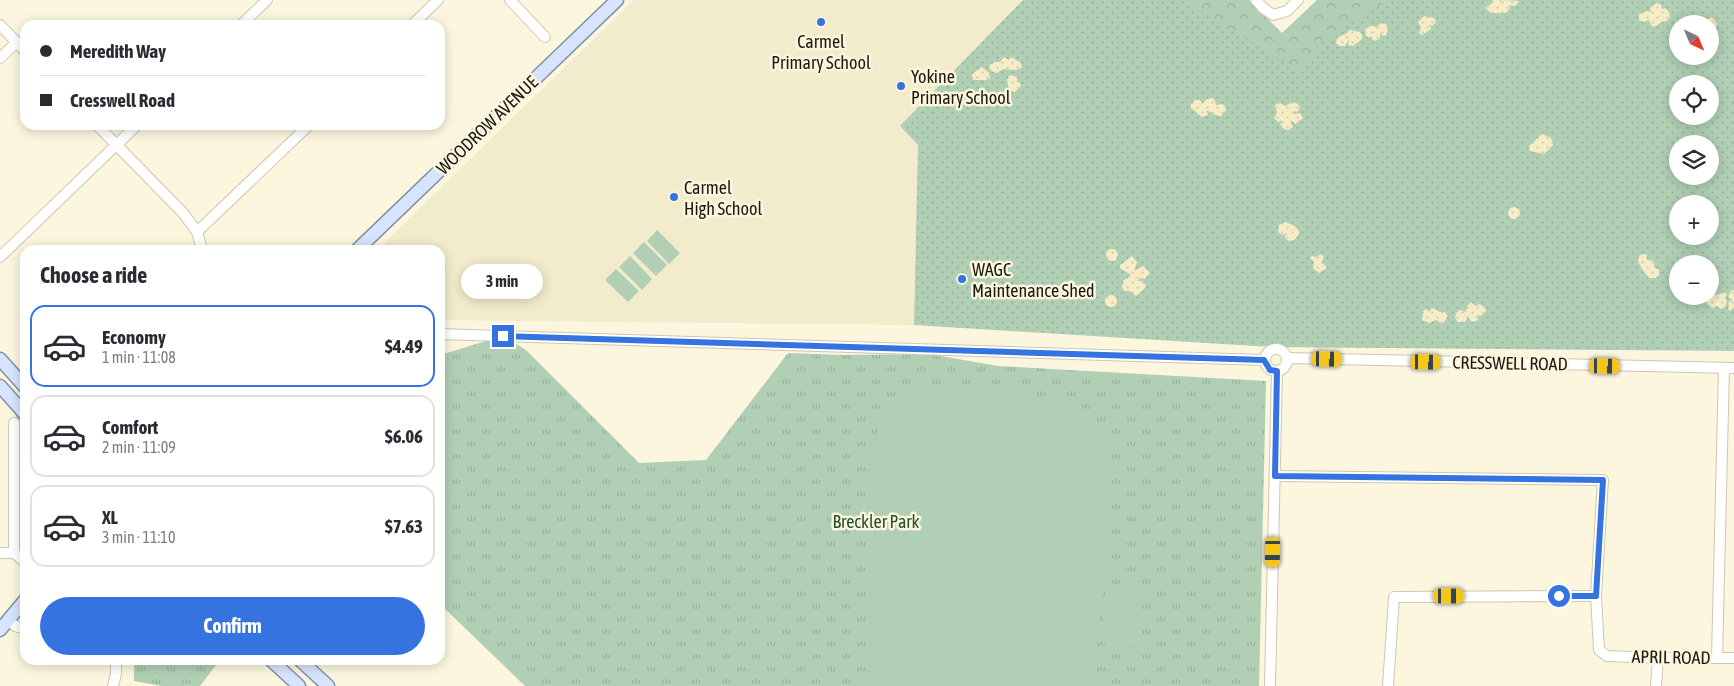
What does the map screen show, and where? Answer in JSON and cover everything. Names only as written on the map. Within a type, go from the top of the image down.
[{"type":"main road","name":"WOODROW AVENUE","points":[[362,245],[617,0]]},
{"type":"main road","points":[[0,359],[20,381]]},
{"type":"main road","points":[[0,386],[20,408]]},
{"type":"main road","points":[[0,630],[20,606]]},
{"type":"main road","points":[[276,665],[299,686]]},
{"type":"main road","points":[[305,665],[328,686]]},
{"type":"street","points":[[246,20],[268,0]]},
{"type":"street","points":[[417,20],[438,0]]},
{"type":"street","points":[[510,0],[545,38]]},
{"type":"street","points":[[1256,0],[1273,15],[1287,11],[1298,0]]},
{"type":"street","points":[[0,24],[20,45]]},
{"type":"street","points":[[0,58],[17,42]]},
{"type":"street","points":[[102,130],[184,214],[197,232],[201,245]]},
{"type":"street","points":[[0,257],[132,130]]},
{"type":"street","points":[[197,232],[304,130]]},
{"type":"street","name":"CRESSWELL ROAD","points":[[445,334],[1264,360],[1268,352],[1275,349],[1283,351],[1287,358],[1729,368]]},
{"type":"street","points":[[1264,360],[1270,370],[1277,371],[1284,367],[1287,358]]},
{"type":"street","points":[[1716,658],[1729,368]]},
{"type":"street","points":[[1270,686],[1277,371]]},
{"type":"street","points":[[14,423],[14,553]]},
{"type":"street","points":[[1275,476],[1603,480],[1596,596],[1394,597],[1388,686]]},
{"type":"street","points":[[0,553],[14,553],[20,558]]},
{"type":"street","name":"APRIL ROAD","points":[[1596,596],[1600,650],[1607,656],[1734,658]]},
{"type":"street","points":[[9,620],[15,626],[20,628]]},
{"type":"street","points":[[1656,686],[1658,658]]},
{"type":"street","points":[[113,686],[115,665]]},
{"type":"shaded area","name":"Carmel High School","points":[[634,0],[1022,0],[901,126],[918,145],[914,325],[445,320],[445,245],[382,245]]},
{"type":"green space","points":[[1023,0],[1211,0],[1282,44],[1327,0],[1734,0],[1734,351],[1271,347],[914,325],[918,145],[900,126]]},
{"type":"green space","points":[[1182,0],[1249,0],[1282,33],[1317,0],[1388,0],[1324,40],[1300,71]]},
{"type":"green space","points":[[657,230],[680,253],[669,264],[647,241]]},
{"type":"green space","points":[[644,242],[667,265],[656,276],[633,253]]},
{"type":"green space","points":[[630,256],[652,279],[642,290],[619,267]]},
{"type":"green space","points":[[616,269],[639,291],[628,302],[605,280]]},
{"type":"green space","name":"Breckler Park","points":[[503,336],[526,350],[639,463],[706,460],[788,353],[844,355],[929,354],[998,366],[1266,381],[1259,686],[525,686],[445,609],[445,353]]},
{"type":"green space","points":[[933,387],[1005,390],[1069,406],[1106,430],[1109,543],[1090,686],[866,686],[864,674],[872,652],[872,451],[881,423],[904,393]]},
{"type":"green space","points":[[16,402],[20,407],[20,558],[14,553]]},
{"type":"green space","points":[[1105,588],[1140,588],[1139,646],[1103,644]]},
{"type":"green space","points":[[134,665],[216,665],[200,686],[161,686],[134,681]]},
{"type":"sand","points":[[1493,0],[1500,0],[1501,4],[1501,0],[1519,1],[1515,6],[1509,5],[1510,8],[1506,13],[1491,13],[1485,8]]},
{"type":"sand","points":[[1657,3],[1661,5],[1662,9],[1665,8],[1669,12],[1669,18],[1654,27],[1649,20],[1643,22],[1639,20],[1639,14],[1647,11],[1651,12],[1650,8]]},
{"type":"sand","points":[[1424,16],[1434,18],[1436,22],[1432,26],[1429,24],[1431,29],[1422,35],[1419,33],[1421,27],[1418,22]]},
{"type":"sand","points":[[1381,23],[1386,24],[1388,28],[1386,35],[1383,36],[1380,33],[1380,38],[1375,41],[1372,39],[1372,36],[1369,38],[1366,36],[1365,30],[1367,27],[1376,27]]},
{"type":"sand","points":[[1350,30],[1360,32],[1362,39],[1353,46],[1348,45],[1349,39],[1345,46],[1339,46],[1336,43],[1337,38]]},
{"type":"sand","points":[[1004,57],[1009,60],[1011,57],[1021,63],[1022,67],[1017,70],[1003,69],[997,73],[989,68],[994,62],[1000,62]]},
{"type":"sand","points":[[982,67],[989,73],[990,78],[986,80],[973,80],[972,74]]},
{"type":"sand","points":[[1010,75],[1017,77],[1018,80],[1016,82],[1019,82],[1021,86],[1015,92],[1009,91],[1007,79]]},
{"type":"sand","points":[[1212,98],[1215,100],[1216,105],[1222,104],[1225,106],[1226,110],[1221,116],[1206,110],[1208,115],[1202,117],[1191,108],[1191,104],[1195,100],[1203,103],[1207,99]]},
{"type":"sand","points":[[1293,102],[1298,104],[1300,108],[1297,112],[1294,111],[1294,114],[1300,113],[1303,118],[1295,124],[1290,120],[1293,127],[1289,130],[1284,129],[1280,124],[1283,120],[1278,122],[1274,118],[1277,113],[1275,105],[1280,103],[1285,106]]},
{"type":"sand","points":[[1542,134],[1550,137],[1553,145],[1544,154],[1530,151],[1529,146]]},
{"type":"sand","points":[[1514,207],[1520,213],[1514,219],[1508,213]]},
{"type":"sand","points":[[1285,222],[1295,226],[1299,231],[1294,240],[1289,241],[1285,238],[1288,233],[1283,235],[1278,232],[1279,225]]},
{"type":"sand","points":[[1110,249],[1114,249],[1118,255],[1114,261],[1110,261],[1106,257],[1106,253]]},
{"type":"sand","points":[[1321,254],[1324,257],[1322,262],[1327,268],[1319,273],[1313,268],[1314,262],[1310,258]]},
{"type":"sand","points":[[1647,255],[1647,260],[1654,261],[1654,267],[1659,270],[1659,275],[1656,278],[1649,278],[1640,265],[1639,256]]},
{"type":"sand","points":[[1132,256],[1137,262],[1134,271],[1143,266],[1150,273],[1145,279],[1141,278],[1137,281],[1143,281],[1146,286],[1136,296],[1129,291],[1124,291],[1122,287],[1123,281],[1131,275],[1120,268],[1120,265]]},
{"type":"sand","points":[[1731,290],[1734,290],[1734,307],[1730,311],[1728,309],[1729,302],[1733,300],[1728,297]]},
{"type":"sand","points":[[1723,292],[1727,294],[1725,307],[1721,309],[1717,306],[1713,308],[1708,305],[1719,305],[1719,294]]},
{"type":"sand","points":[[1109,295],[1113,295],[1117,301],[1113,307],[1109,307],[1105,303],[1105,299]]},
{"type":"sand","points":[[1471,302],[1476,306],[1480,304],[1486,311],[1481,316],[1477,315],[1479,319],[1476,321],[1472,322],[1468,317],[1465,322],[1458,322],[1455,318],[1456,313],[1460,310],[1466,312],[1467,306]]},
{"type":"sand","points":[[1432,308],[1445,312],[1448,316],[1443,324],[1436,320],[1429,323],[1422,320],[1423,311],[1427,309],[1429,312]]},
{"type":"place","name":"Carmel Primary School","points":[[821,22]]},
{"type":"place","name":"Yokine Primary School","points":[[901,86]]},
{"type":"place","name":"Carmel High School","points":[[674,197]]},
{"type":"place","name":"WAGC Maintenance Shed","points":[[962,279]]},
{"type":"route","points":[[503,336],[1264,360],[1270,370],[1277,371],[1275,476],[1603,480],[1596,596],[1559,596]]}]
